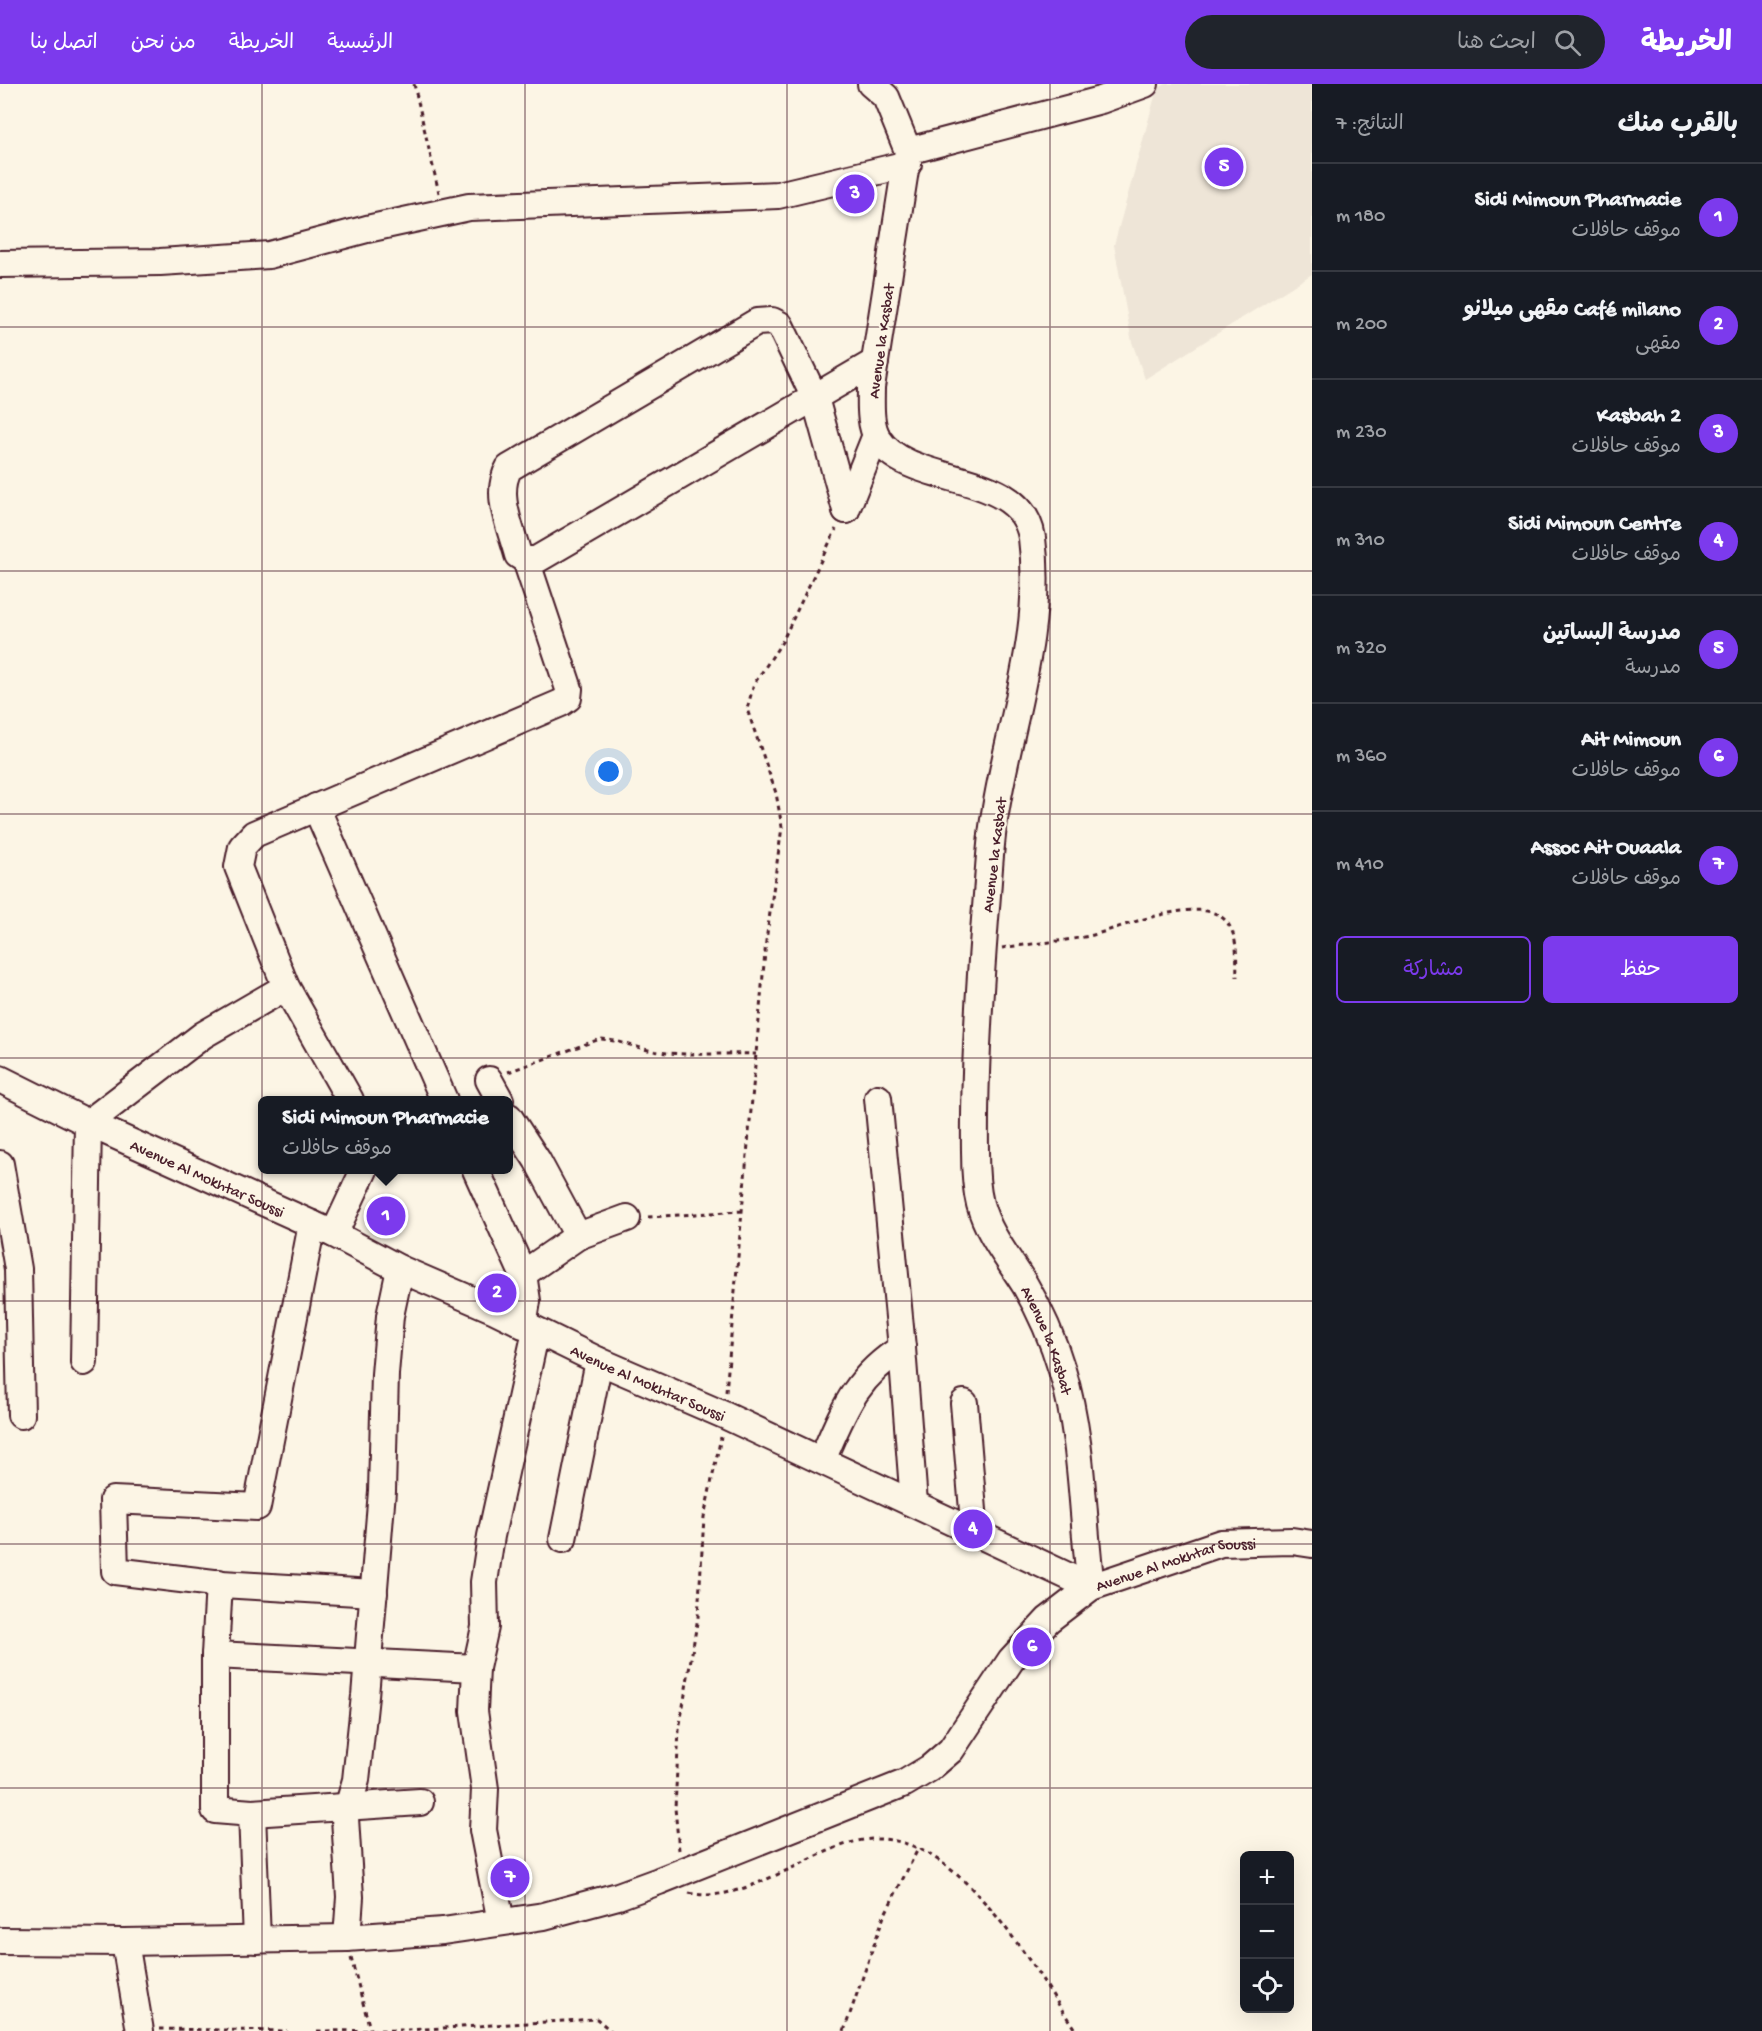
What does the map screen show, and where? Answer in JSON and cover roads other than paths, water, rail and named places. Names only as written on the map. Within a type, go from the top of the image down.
[{"type":"street","points":[[871,84],[886,97],[908,158]]},
{"type":"street","points":[[0,264],[160,262],[269,255],[469,207],[538,202],[778,195],[1101,100],[1144,84]]},
{"type":"street","name":"Avenue la Kasbat","points":[[908,158],[871,387],[872,416],[876,435],[886,449],[908,463],[957,478],[1009,501],[1023,516],[1032,535],[1034,580],[1032,631],[993,826],[976,1046],[975,1153],[979,1203],[997,1241],[1040,1313],[1063,1373],[1077,1450],[1091,1587]]},
{"type":"street","points":[[875,362],[815,398],[536,560],[525,560],[518,555],[502,491],[502,480],[509,468],[757,322],[772,321],[780,325],[815,398],[846,510],[876,435]]},
{"type":"street","points":[[347,1096],[286,987],[238,867],[243,847],[254,834],[561,704],[568,698],[569,689],[525,560]]},
{"type":"street","points":[[316,807],[440,1096]]},
{"type":"street","points":[[84,1362],[88,1123],[203,1035],[286,987]]},
{"type":"street","name":"Avenue Al Mokhtar Soussi","points":[[0,1079],[88,1123],[323,1229],[400,1269],[822,1460],[1091,1587],[1221,1544],[1292,1541],[1312,1544]]},
{"type":"street","points":[[879,1098],[914,1503]]},
{"type":"street","points":[[513,1123],[537,1160],[578,1236]]},
{"type":"street","points":[[0,1164],[5,1219],[18,1269],[9,1301],[10,1365],[21,1415]]},
{"type":"street","points":[[361,1174],[323,1229],[257,1507],[113,1500],[115,1570],[219,1583],[374,1593]]},
{"type":"street","points":[[478,1174],[523,1274],[530,1328],[491,1536],[484,1582],[485,1628],[476,1668],[474,1711],[485,1790],[483,1830],[501,1922]]},
{"type":"street","points":[[523,1274],[578,1236],[627,1218]]},
{"type":"street","points":[[347,1938],[350,1897],[344,1832],[356,1780],[368,1664],[382,1491],[385,1374],[390,1316],[400,1269]]},
{"type":"street","points":[[822,1460],[851,1396],[876,1366],[902,1348]]},
{"type":"street","points":[[563,1539],[599,1361]]},
{"type":"street","points":[[964,1403],[975,1534]]},
{"type":"street","points":[[219,1583],[215,1655],[215,1810],[252,1813],[420,1802]]},
{"type":"street","points":[[0,1941],[125,1942],[347,1938],[444,1931],[543,1916],[587,1905],[670,1877],[905,1783],[930,1768],[951,1750],[966,1730],[1011,1660],[1048,1620],[1091,1587]]},
{"type":"street","points":[[215,1655],[476,1668]]},
{"type":"street","points":[[252,1813],[257,1940]]},
{"type":"street","points":[[125,1942],[140,2030]]},
{"type":"place","name":"مدرسة البساتين","points":[[1224,167]]},
{"type":"place","name":"Kasbah 2","points":[[855,194]]},
{"type":"place","name":"Sidi Mimoun Pharmacie","points":[[386,1216]]},
{"type":"place","name":"Café milano مقهى ميلانو","points":[[497,1293]]},
{"type":"place","name":"Sidi Mimoun Centre","points":[[973,1529]]},
{"type":"place","name":"Ait Mimoun","points":[[1032,1647]]},
{"type":"place","name":"Assoc Ait Ouaala","points":[[510,1878]]}]
